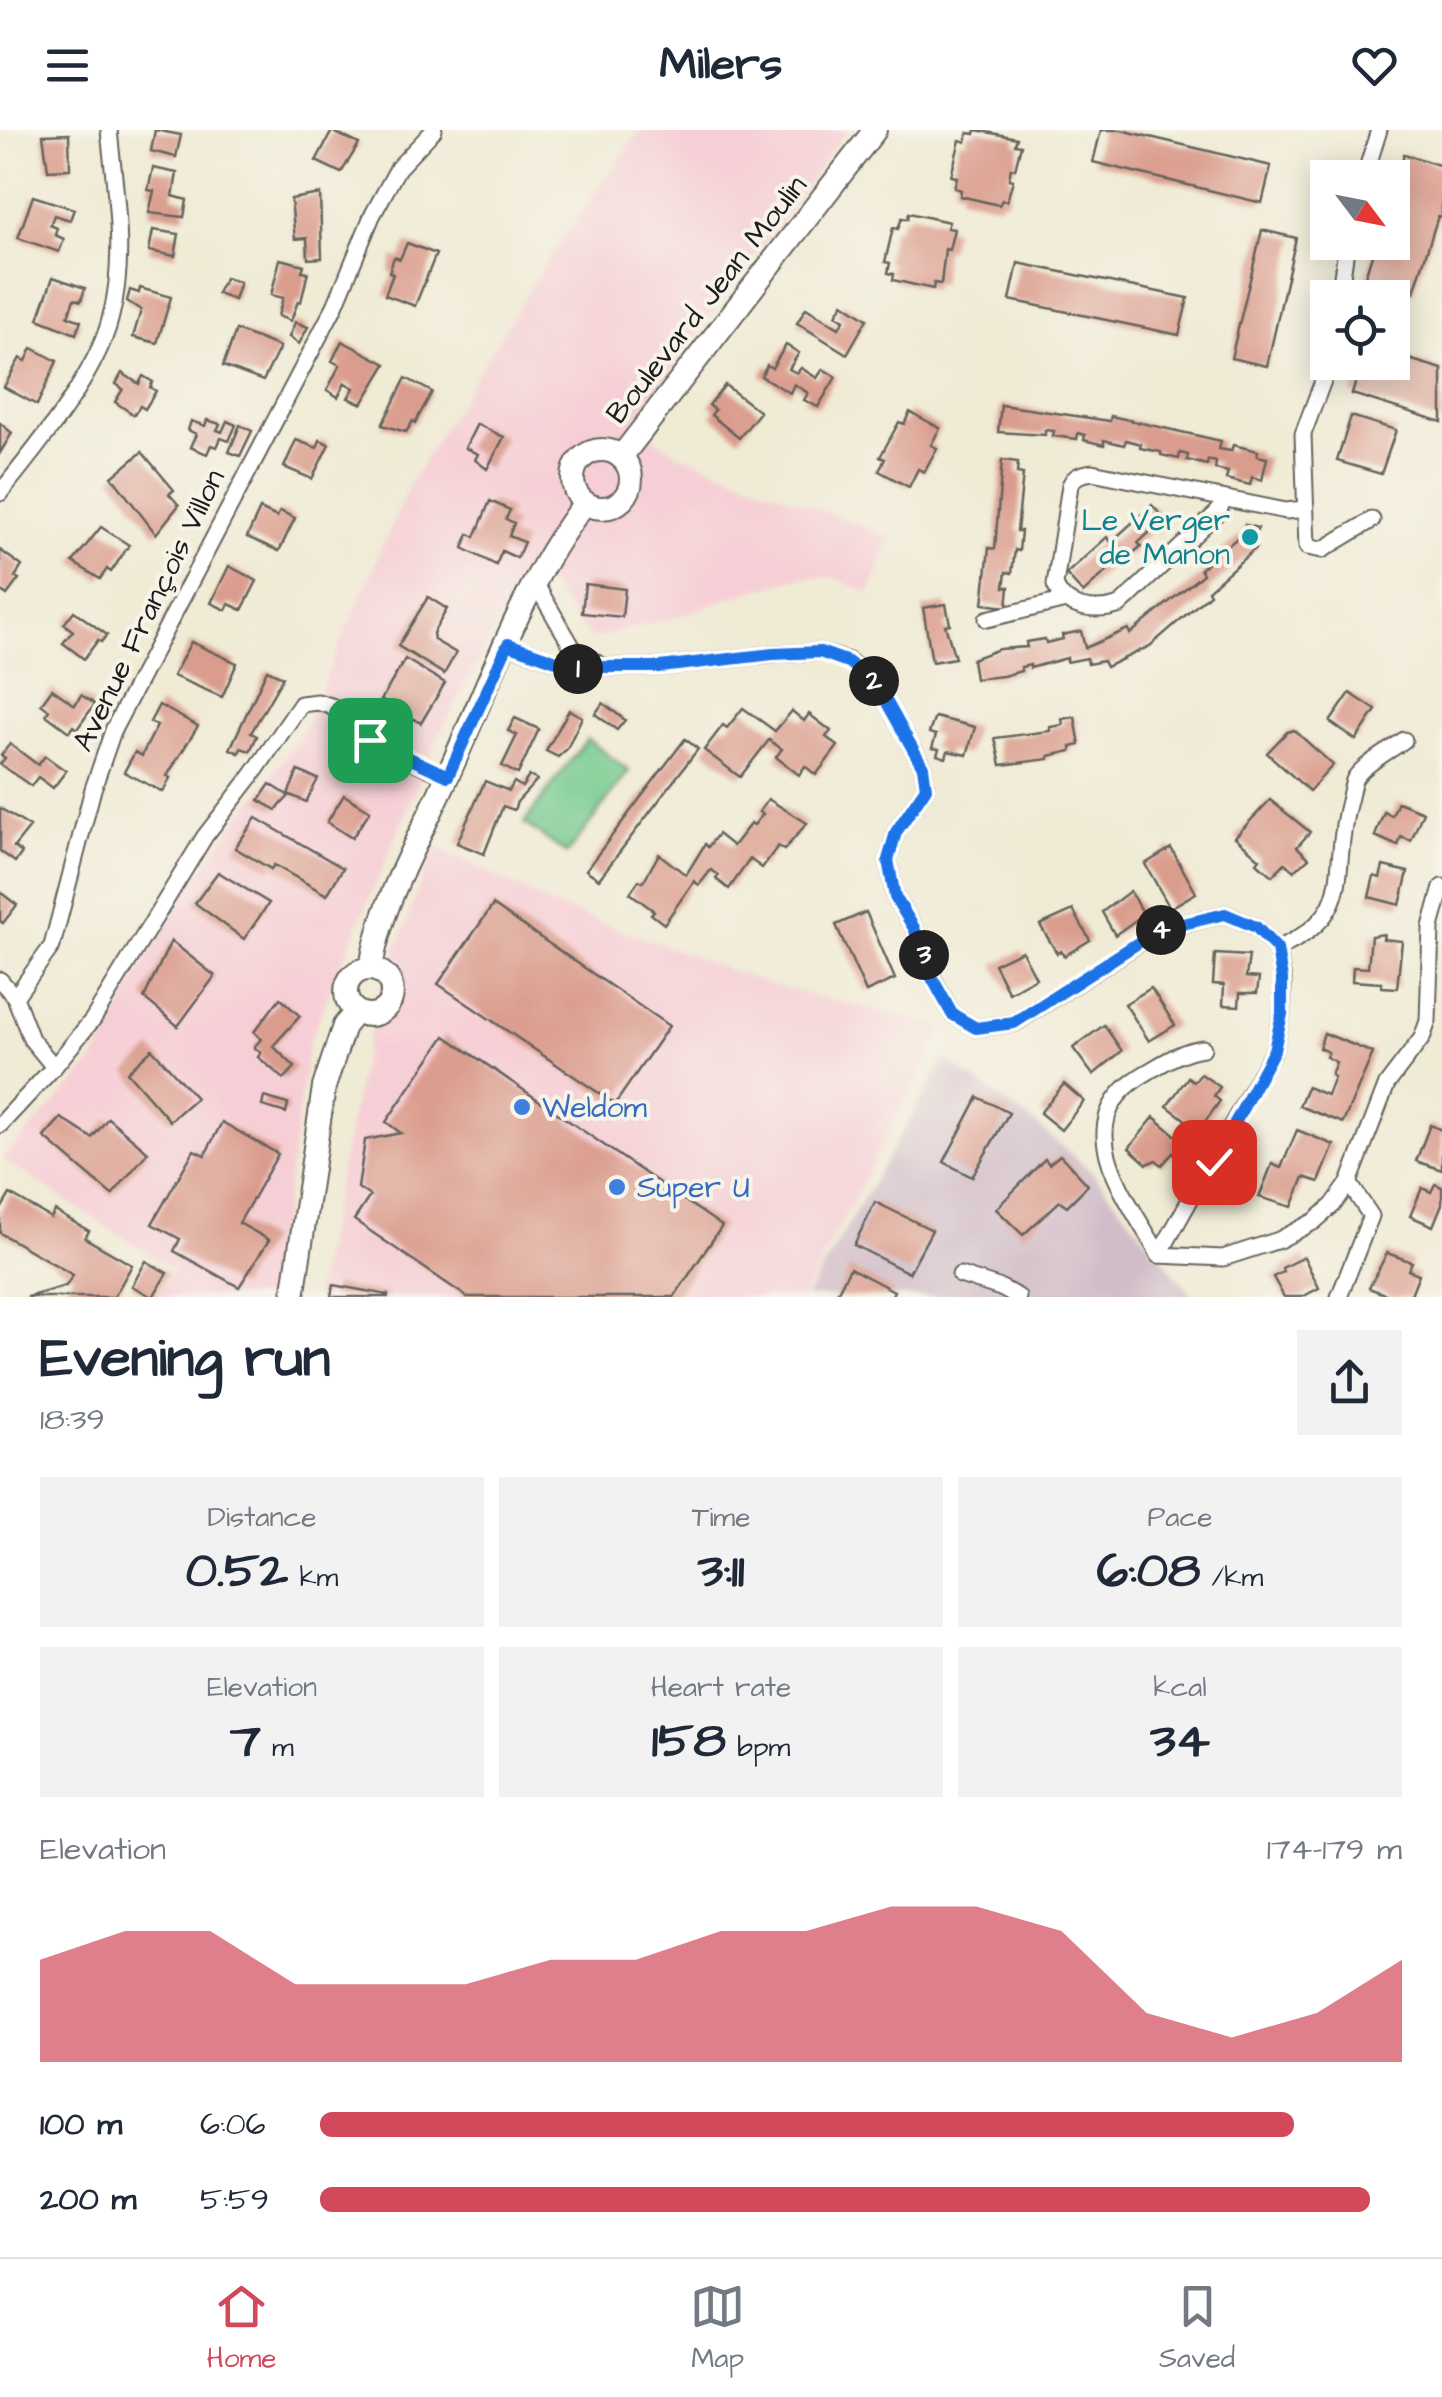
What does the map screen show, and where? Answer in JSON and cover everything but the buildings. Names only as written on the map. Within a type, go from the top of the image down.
[{"type":"street","points":[[0,494],[94,362],[111,319],[119,244],[109,130]]},
{"type":"street","name":"Avenue François Villon","points":[[15,997],[52,946],[93,789],[114,728],[335,306],[372,216],[398,168],[434,130]]},
{"type":"street","name":"Boulevard Jean Moulin","points":[[621,457],[875,130]]},
{"type":"street","points":[[1370,160],[1379,130]]},
{"type":"street","points":[[1323,380],[1303,434],[1307,546],[1322,550],[1372,520]]},
{"type":"street","points":[[607,450],[621,457],[630,474],[627,493],[603,508],[585,503],[575,491],[572,475],[578,460],[591,451],[607,450]]},
{"type":"street","points":[[1223,498],[1219,511],[1120,606],[1099,612],[1066,600],[1055,585],[1074,477],[1092,472],[1223,498],[1286,511],[1306,509]]},
{"type":"street","points":[[371,969],[380,929],[535,583],[585,503]]},
{"type":"street","points":[[535,583],[573,648],[602,667]]},
{"type":"street","points":[[987,619],[1066,600]]},
{"type":"street","points":[[552,661],[564,633]]},
{"type":"street","points":[[508,644],[585,671],[820,652],[848,662],[876,683],[923,767],[926,788],[896,832],[888,860],[895,897],[914,928],[931,976],[952,1014],[976,1028],[1014,1023],[1158,930],[1225,914],[1256,927],[1277,949],[1282,979],[1282,1014],[1274,1050],[1159,1254]]},
{"type":"street","points":[[0,1125],[93,1019],[205,836],[301,704],[317,702],[331,706],[370,740],[448,776]]},
{"type":"street","points":[[1277,949],[1302,938],[1330,913],[1344,818],[1356,777],[1404,740]]},
{"type":"street","points":[[1159,1254],[1223,1258],[1279,1240],[1315,1221],[1350,1183],[1387,1084],[1422,1038],[1428,1022],[1431,928],[1442,887]]},
{"type":"street","points":[[371,969],[380,972],[392,986],[389,1004],[374,1015],[356,1012],[347,1000],[347,985],[356,973],[371,969]]},
{"type":"street","points":[[0,980],[15,997],[31,1039],[54,1067]]},
{"type":"street","points":[[293,1297],[324,1087],[344,1026],[356,1012]]},
{"type":"street","points":[[1159,1254],[1111,1168],[1102,1129],[1108,1107],[1136,1079],[1185,1051],[1202,1048]]},
{"type":"street","points":[[1339,1297],[1371,1216],[1350,1183]]},
{"type":"street","points":[[960,1276],[1002,1288],[1018,1297]]},
{"type":"shaded area","points":[[640,130],[847,130],[632,424],[677,453],[891,537],[870,593],[832,577],[803,577],[591,639],[531,563],[440,733],[309,1042],[271,1297],[152,1297],[173,1270],[3,1159],[94,1061],[164,925],[298,740],[411,481],[546,262]]},
{"type":"shaded area","points":[[435,846],[551,904],[774,986],[944,1027],[803,1297],[314,1297],[379,993]]},
{"type":"shaded area","points":[[945,1059],[1037,1125],[1092,1172],[1194,1297],[806,1297]]},
{"type":"green space","points":[[587,739],[629,771],[567,854],[524,823]]},
{"type":"place","name":"Le Verger de Manon","points":[[1250,537]]},
{"type":"place","name":"Weldom","points":[[522,1107]]},
{"type":"place","name":"Super U","points":[[617,1187]]},
{"type":"route","points":[[370,740],[448,776],[508,644],[585,671],[820,652],[848,662],[876,683],[923,767],[926,788],[896,832],[888,860],[895,897],[914,928],[931,976],[952,1014],[976,1028],[1014,1023],[1158,930],[1225,914],[1256,927],[1277,949],[1282,1014],[1274,1050],[1214,1162]]}]
